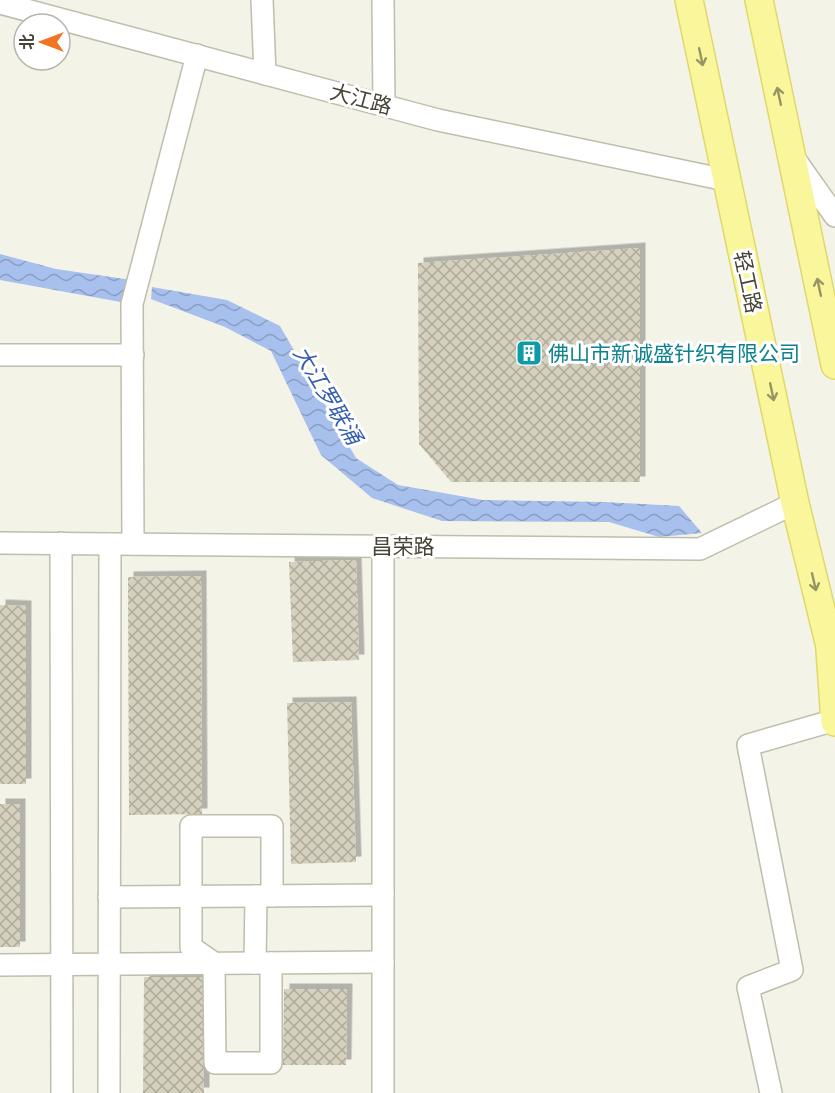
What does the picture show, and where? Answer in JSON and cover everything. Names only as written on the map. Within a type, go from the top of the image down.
[{"type":"main road","name":"轻工路","points":[[690,0],[795,503],[832,656],[835,721]]},
{"type":"main road","points":[[759,0],[835,365]]},
{"type":"street","points":[[262,0],[265,74]]},
{"type":"street","points":[[383,0],[384,105]]},
{"type":"street","name":"大江路","points":[[0,3],[438,120],[726,180]]},
{"type":"street","points":[[133,544],[132,304],[196,55]]},
{"type":"street","points":[[790,152],[835,216]]},
{"type":"street","points":[[0,355],[133,355]]},
{"type":"street","name":"昌荣路","points":[[0,543],[700,549],[795,503]]},
{"type":"street","points":[[61,543],[62,1093]]},
{"type":"street","points":[[109,1093],[110,544]]},
{"type":"street","points":[[383,546],[383,1093]]},
{"type":"street","points":[[771,1093],[748,987],[792,970],[748,745],[835,721]]},
{"type":"street","points":[[191,826],[272,826],[264,896],[263,963],[271,1063],[215,1063],[214,963],[191,947],[191,826]]},
{"type":"street","points":[[109,897],[383,895]]},
{"type":"street","points":[[0,965],[383,962]]},
{"type":"water","points":[[0,254],[56,269],[132,280],[126,303],[0,280]]},
{"type":"water","points":[[152,287],[227,300],[280,326],[356,458],[398,485],[483,500],[679,506],[702,533],[659,537],[609,522],[442,521],[372,498],[321,455],[271,351],[225,327],[151,299]]},
{"type":"building","name":"佛山市新诚盛针织有限公司","points":[[640,248],[640,482],[451,482],[419,444],[418,263]]},
{"type":"building","points":[[356,560],[359,660],[293,662],[289,562]]},
{"type":"building","points":[[201,576],[202,814],[129,815],[128,577]]},
{"type":"building","points":[[0,605],[26,606],[26,784],[0,784]]},
{"type":"building","points":[[351,702],[356,862],[291,864],[287,703]]},
{"type":"building","points":[[0,804],[20,804],[20,947],[0,947]]},
{"type":"building","points":[[144,977],[204,977],[204,1093],[143,1093]]},
{"type":"building","points":[[284,989],[347,989],[346,1065],[283,1065]]},
{"type":"place","name":"佛山市新诚盛针织有限公司","points":[[529,353]]},
{"type":"water label","name":"大江罗联涌","points":[[328,395]]}]
